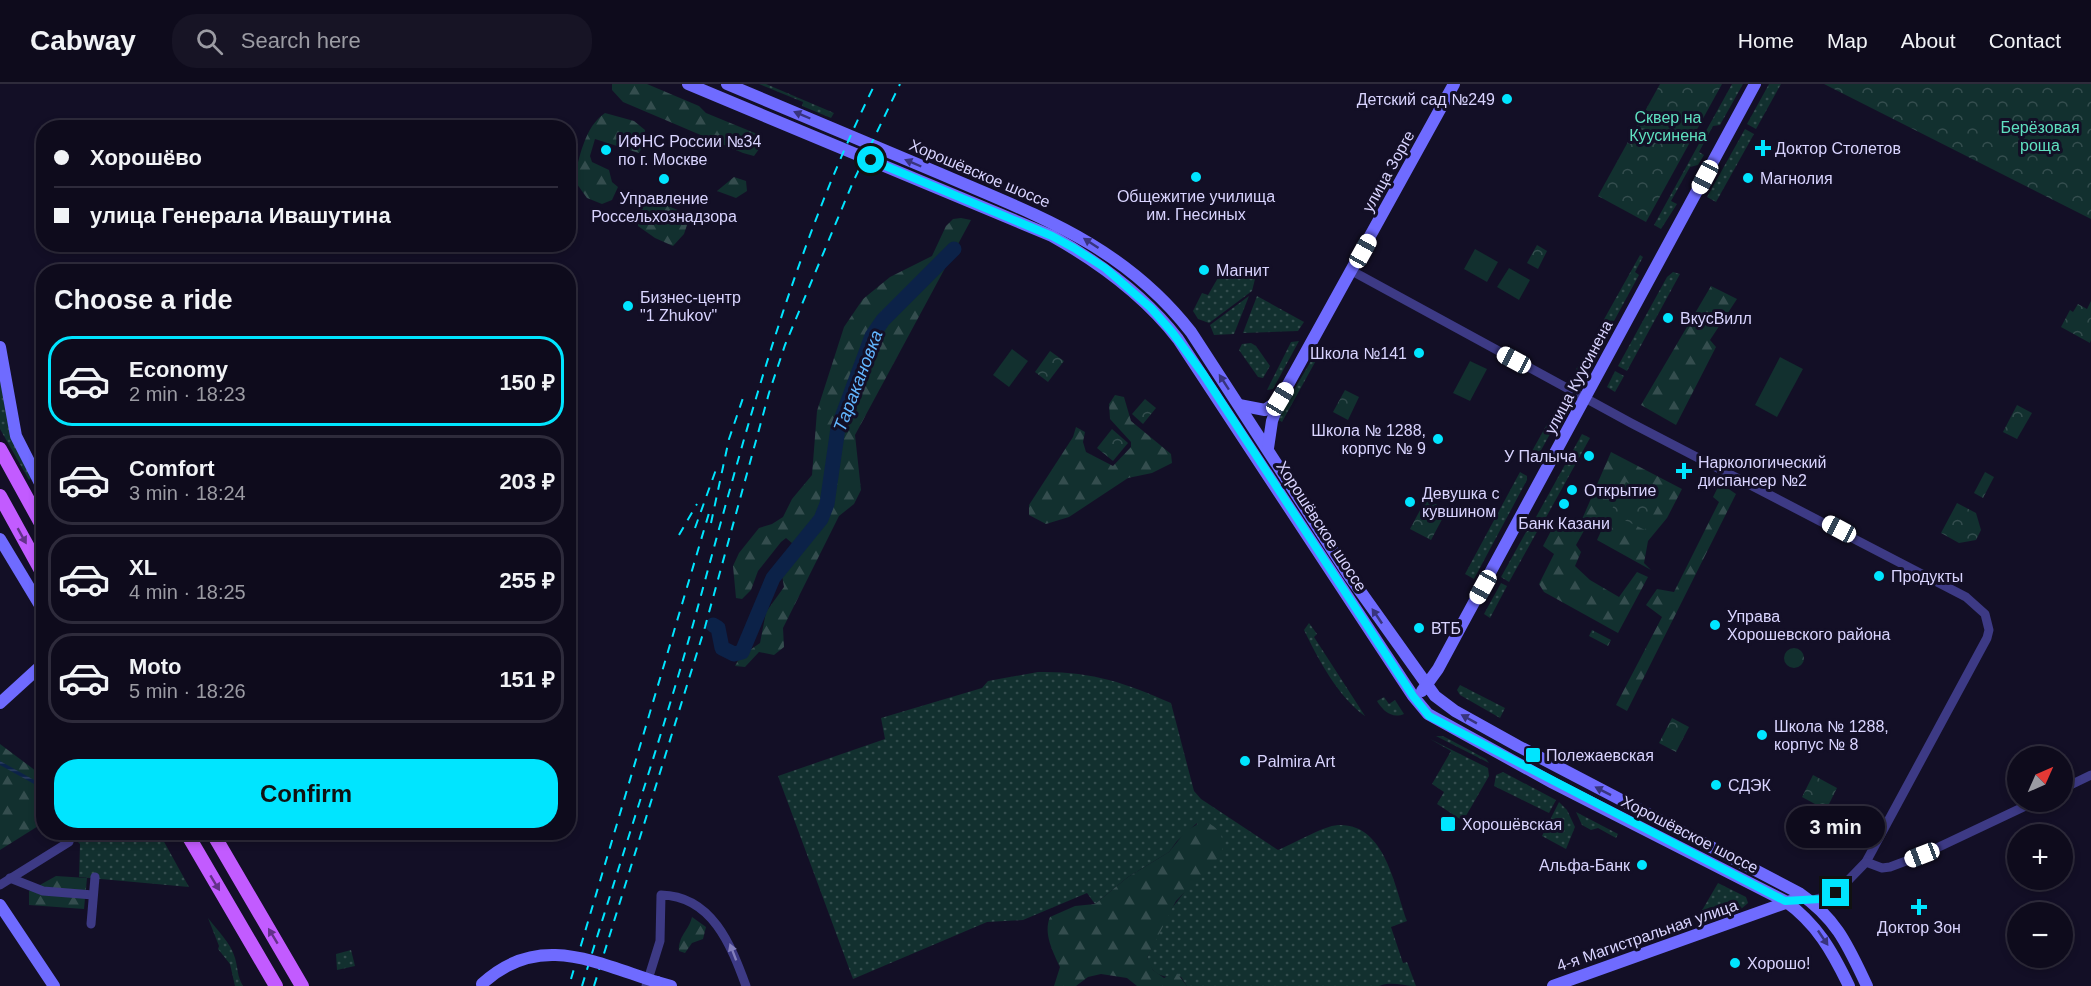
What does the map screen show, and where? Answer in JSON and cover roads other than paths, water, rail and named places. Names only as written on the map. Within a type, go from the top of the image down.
[{"type":"main road","name":"Хорошёвское шоссе","points":[[687,84],[1052,236],[1105,268],[1151,308],[1203,374],[1422,708],[1434,720],[1785,901],[1809,920],[1822,936],[1849,986]]},
{"type":"main road","name":"Хорошёвское шоссе","points":[[727,84],[1058,225],[1102,250],[1139,278],[1182,319],[1354,583],[1426,684],[1449,707],[1518,746],[1784,884],[1810,901],[1828,916],[1839,931],[1867,986]]},
{"type":"main road","name":"улица Зорге","points":[[1268,448],[1272,420],[1280,399],[1454,84]]},
{"type":"main road","name":"улица Куусинена","points":[[1426,684],[1438,669],[1755,84]]},
{"type":"main road","points":[[0,347],[16,436],[36,475]]},
{"type":"main road","points":[[1239,405],[1265,410],[1280,399]]},
{"type":"main road","points":[[0,449],[36,514]]},
{"type":"main road","points":[[0,496],[36,561]]},
{"type":"main road","points":[[0,539],[36,599]]},
{"type":"main road","points":[[0,702],[36,670]]},
{"type":"main road","points":[[1400,675],[1411,687],[1426,684]]},
{"type":"main road","points":[[1422,708],[1418,699],[1426,684]]},
{"type":"main road","points":[[191,840],[276,986]]},
{"type":"main road","points":[[217,840],[302,986]]},
{"type":"main road","points":[[1784,884],[1790,892],[1785,901],[1810,901]]},
{"type":"main road","name":"4-я Магистральная улица","points":[[1553,986],[1729,924],[1785,901]]},
{"type":"main road","points":[[0,905],[54,986]]},
{"type":"main road","points":[[481,985],[512,963],[546,954],[569,955],[651,984],[671,986]]},
{"type":"street","points":[[1352,270],[1586,398],[1907,564],[1969,598],[1985,614],[1989,630],[1983,646],[1866,862],[1836,893],[1810,901]]},
{"type":"street","points":[[2073,784],[2091,775]]},
{"type":"street","points":[[1866,862],[1882,868],[1890,867],[2012,812]]},
{"type":"street","points":[[0,885],[69,842]]},
{"type":"street","points":[[91,924],[95,877]]},
{"type":"street","points":[[10,878],[43,891],[93,895]]},
{"type":"street","points":[[651,984],[660,941],[661,895],[683,898],[715,921],[730,943],[746,986]]},
{"type":"water","points":[[0,761],[36,781],[36,785],[0,765]]},
{"type":"waterway","name":"Таракановка","points":[[713,625],[718,628],[722,648],[734,654],[742,652],[773,578],[821,519],[827,504],[838,428],[872,336],[883,320],[954,249]]},
{"type":"railway","points":[[582,986],[681,667],[771,348],[818,214],[875,84]]},
{"type":"railway","points":[[594,986],[705,627],[769,393],[785,345],[853,182],[900,84]]},
{"type":"railway","points":[[711,523],[729,439],[743,398]]},
{"type":"railway","points":[[695,528],[718,464]]},
{"type":"railway","points":[[679,535],[697,504]]},
{"type":"railway","points":[[571,979],[709,513]]},
{"type":"place","name":"Детский сад №249","points":[[1507,99]]},
{"type":"place","name":"Доктор Столетов","points":[[1763,148]]},
{"type":"place","name":"ИФНС России №34 по г. Москве","points":[[606,150]]},
{"type":"place","name":"Общежитие училища им. Гнесиных","points":[[1196,177]]},
{"type":"place","name":"Магнолия","points":[[1748,178]]},
{"type":"place","name":"Управление Россельхознадзора","points":[[664,179]]},
{"type":"place","name":"Магнит","points":[[1204,270]]},
{"type":"place","name":"Бизнес-центр \"1 Zhukov\"","points":[[628,306]]},
{"type":"place","name":"ВкусВилл","points":[[1668,318]]},
{"type":"place","name":"Школа №141","points":[[1419,353]]},
{"type":"place","name":"Школа № 1288, корпус № 9","points":[[1438,439]]},
{"type":"place","name":"У Палыча","points":[[1589,456]]},
{"type":"place","name":"Наркологический диспансер №2","points":[[1684,471]]},
{"type":"place","name":"Открытие","points":[[1572,490]]},
{"type":"place","name":"Девушка с кувшином","points":[[1410,502]]},
{"type":"place","name":"Банк Казани","points":[[1564,504]]},
{"type":"place","name":"Продукты","points":[[1879,576]]},
{"type":"place","name":"Управа Хорошевского района","points":[[1715,625]]},
{"type":"place","name":"ВТБ","points":[[1419,628]]},
{"type":"place","name":"Школа № 1288, корпус № 8","points":[[1762,735]]},
{"type":"place","name":"Полежаевская","points":[[1533,755]]},
{"type":"place","name":"Palmira Art","points":[[1245,761]]},
{"type":"place","name":"СДЭК","points":[[1716,785]]},
{"type":"place","name":"Хорошёвская","points":[[1448,824]]},
{"type":"place","name":"Альфа-Банк","points":[[1642,865]]},
{"type":"place","name":"Доктор Зон","points":[[1919,907]]},
{"type":"place","name":"Хорошо!","points":[[1735,963]]},
{"type":"park label","name":"Сквер на Куусинена","points":[[1668,126]]},
{"type":"park label","name":"Берёзовая роща","points":[[2040,136]]}]
